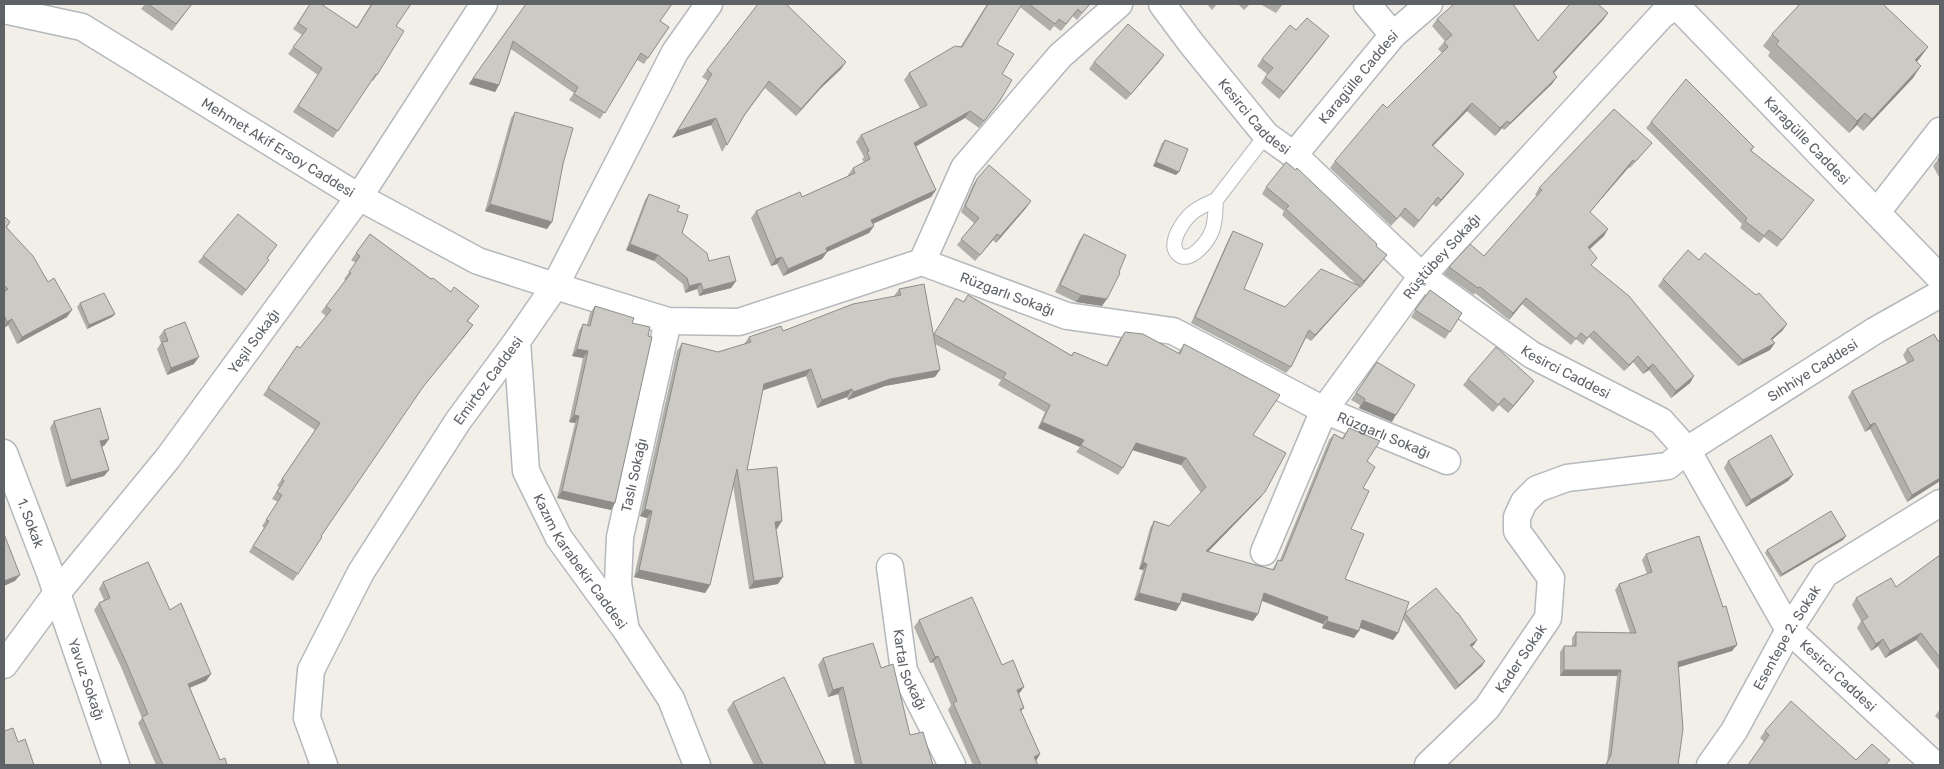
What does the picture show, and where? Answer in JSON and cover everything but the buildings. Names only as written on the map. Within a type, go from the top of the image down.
[{"type":"street","points":[[4,6],[9,4]]},
{"type":"street","name":"Yeşil Sokağı","points":[[4,665],[57,593],[168,458],[358,197],[484,4]]},
{"type":"street","name":"Emirtoz Caddesi","points":[[324,765],[307,718],[312,670],[361,572],[458,421],[517,342],[555,286],[675,52],[709,4]]},
{"type":"street","points":[[555,286],[668,321],[739,322],[922,262],[964,168],[1060,56],[1119,4]]},
{"type":"street","name":"Kesirci Caddesi","points":[[1162,4],[1191,43],[1266,135],[1294,155],[1422,276],[1532,355],[1661,421],[1687,450],[1789,630],[1935,765]]},
{"type":"street","points":[[1367,4],[1393,35]]},
{"type":"street","name":"Karagülle Caddesi","points":[[1294,155],[1393,35],[1429,4]]},
{"type":"street","name":"Karagülle Caddesi","points":[[1677,4],[1940,278]]},
{"type":"street","name":"Rüştübey Sokağı","points":[[1264,552],[1324,410],[1422,276],[1662,16],[1677,4]]},
{"type":"street","name":"Mehmet Akif Ersoy Caddesi","points":[[4,10],[82,27],[358,197],[478,261],[555,286]]},
{"type":"street","points":[[1877,212],[1940,131]]},
{"type":"street","name":"Rüzgarlı Sokağı","points":[[922,262],[1067,316],[1173,331],[1324,410],[1447,461]]},
{"type":"street","name":"Sıhhiye Caddesi","points":[[1687,450],[1876,330],[1940,294]]},
{"type":"street","name":"Taslı Sokağı","points":[[626,630],[618,583],[620,537],[668,321]]},
{"type":"street","name":"Kazım Karabekir Caddesi","points":[[517,342],[526,471],[558,538],[626,630],[671,699],[698,765]]},
{"type":"street","name":"Kader Sokak","points":[[1428,765],[1487,708],[1548,618],[1551,578],[1517,530],[1517,517],[1524,502],[1537,489],[1567,478],[1668,466],[1687,450]]},
{"type":"street","name":"1. Sokak","points":[[4,453],[57,593]]},
{"type":"street","name":"Esentepe 2. Sokak","points":[[1710,765],[1734,731],[1789,630],[1825,574],[1940,503]]},
{"type":"street","name":"Kartal Sokağı","points":[[890,566],[904,671],[952,765]]},
{"type":"street","name":"Yavuz Sokağı","points":[[57,593],[116,765]]},
{"type":"lane","points":[[1216,200],[1266,135]]}]
